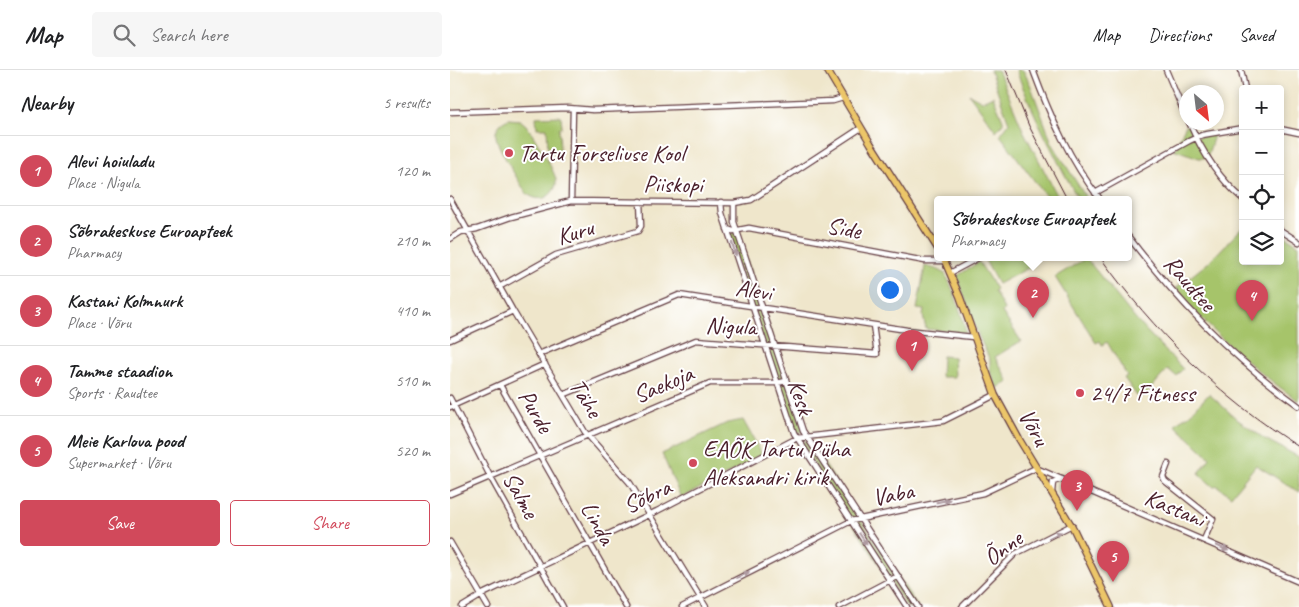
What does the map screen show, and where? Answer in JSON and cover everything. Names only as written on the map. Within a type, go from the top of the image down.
[{"type":"main road","points":[[827,70],[861,128],[934,243]]},
{"type":"main road","name":"Võru","points":[[945,261],[995,395],[1036,468],[1072,525],[1110,607]]},
{"type":"street","points":[[1033,70],[1068,149],[1083,176],[1098,196]]},
{"type":"street","points":[[1166,70],[1179,101]]},
{"type":"street","points":[[1241,70],[1244,85]]},
{"type":"street","points":[[450,112],[593,110],[833,101],[843,98]]},
{"type":"street","points":[[571,201],[572,109]]},
{"type":"street","name":"Piiskopi","points":[[450,239],[461,232],[571,201],[734,203],[751,200],[861,128]]},
{"type":"street","points":[[1095,193],[1202,135],[1239,129]]},
{"type":"street","points":[[1192,130],[1206,159],[1239,195]]},
{"type":"street","points":[[1284,130],[1299,133]]},
{"type":"street","name":"Tähe","points":[[450,199],[513,311],[588,435],[630,483],[706,607]]},
{"type":"street","name":"Kuru","points":[[499,287],[556,255],[638,231],[641,226],[640,201]]},
{"type":"street","name":"Kesk","points":[[721,202],[727,229],[794,433],[907,607]]},
{"type":"street","name":"Kesk","points":[[734,203],[734,222],[803,431],[918,607]]},
{"type":"street","name":"Side","points":[[727,229],[737,231],[750,228],[925,261],[934,260]]},
{"type":"street","points":[[1284,233],[1299,242]]},
{"type":"street","name":"Raudtee","points":[[1132,241],[1168,288],[1200,323],[1260,376],[1299,406]]},
{"type":"street","points":[[950,273],[972,261]]},
{"type":"street","name":"Alevi","points":[[539,354],[679,295],[752,308],[974,337]]},
{"type":"street","points":[[450,340],[513,311]]},
{"type":"street","name":"Nigula","points":[[563,395],[696,340],[877,354],[873,324]]},
{"type":"street","name":"Purde","points":[[452,407],[545,364]]},
{"type":"street","name":"Saekoja","points":[[450,494],[710,383],[786,382]]},
{"type":"street","name":"Purde","points":[[500,385],[541,455]]},
{"type":"street","name":"Sõbra","points":[[462,607],[482,595],[649,514],[797,438],[943,421],[995,395]]},
{"type":"street","name":"Salme","points":[[450,398],[452,407],[563,607]]},
{"type":"street","name":"Linda","points":[[541,455],[626,607]]},
{"type":"street","points":[[1168,464],[1163,477],[1165,481],[1213,519],[1204,540]]},
{"type":"street","name":"Kastani","points":[[1036,468],[1299,582]]},
{"type":"street","name":"Vaba","points":[[682,607],[851,521],[983,493],[1036,468]]},
{"type":"street","points":[[1052,493],[1053,482],[1062,478]]},
{"type":"street","name":"Õnne","points":[[962,607],[1015,554],[1072,525]]},
{"type":"street","points":[[450,542],[488,607]]},
{"type":"street","points":[[839,607],[898,576]]},
{"type":"green space","points":[[990,70],[998,70],[1023,130],[1057,196],[1046,196],[1000,135],[1009,123]]},
{"type":"green space","points":[[1016,70],[1023,70],[1052,143],[1085,196],[1076,196],[1030,103]]},
{"type":"green space","points":[[969,94],[982,101],[993,96],[1003,120],[1003,123],[996,131]]},
{"type":"green space","points":[[561,116],[562,127],[559,128],[560,151],[548,152],[547,128],[537,128],[536,117]]},
{"type":"green space","points":[[509,119],[520,120],[526,125],[555,175],[556,185],[552,193],[547,197],[539,199],[526,193],[499,145],[496,136],[497,130],[500,124]]},
{"type":"green space","points":[[1184,130],[1192,130],[1195,138],[1215,132],[1207,158],[1199,158],[1173,149],[1177,147]]},
{"type":"green space","points":[[1239,231],[1239,265],[1284,265],[1284,236],[1299,245],[1299,401],[1226,342],[1189,305],[1176,288],[1209,262]]},
{"type":"green space","points":[[728,232],[738,234],[803,431],[794,433]]},
{"type":"green space","points":[[986,261],[1032,261],[1034,265],[998,284]]},
{"type":"green space","points":[[1081,261],[1088,261],[1137,321],[1183,369],[1176,376],[1168,369],[1144,396],[1137,396],[1124,378],[1127,376],[1107,342],[1102,345],[1100,341],[1096,343],[1055,277]]},
{"type":"green space","points":[[979,262],[996,289],[994,291],[1004,309],[1002,312],[1021,341],[995,357],[1009,382],[997,388],[990,371],[990,360],[979,337],[957,276]]},
{"type":"green space","points":[[925,266],[940,270],[947,277],[966,333],[926,329],[923,316],[924,310],[917,309]]},
{"type":"green space","points":[[942,356],[954,357],[955,377],[941,377]]},
{"type":"green space","points":[[1209,394],[1238,420],[1265,439],[1299,457],[1299,492],[1256,465],[1231,496],[1216,485],[1214,487],[1200,475],[1199,473],[1210,458],[1175,425],[1189,415]]},
{"type":"green space","points":[[743,420],[763,456],[681,498],[662,454],[727,423]]},
{"type":"green space","points":[[810,442],[918,607],[907,607],[800,443]]},
{"type":"railway","points":[[1006,70],[1029,126],[1065,196]]},
{"type":"railway","points":[[1103,261],[1142,311],[1190,361],[1242,407],[1299,447]]},
{"type":"place","name":"Tartu Forseliuse Kool","points":[[509,153]]},
{"type":"place","name":"Sõbrakeskuse Euroapteek","points":[[1033,318]]},
{"type":"place","name":"Tamme staadion","points":[[1252,321]]},
{"type":"place","name":"Alevi hoiuladu","points":[[912,371]]},
{"type":"place","name":"24/7 Fitness","points":[[1080,393]]},
{"type":"place","name":"EAÕK Tartu Püha Aleksandri kirik","points":[[693,463]]},
{"type":"place","name":"Kastani Kolmnurk","points":[[1077,511]]},
{"type":"place","name":"Meie Karlova pood","points":[[1113,582]]}]
